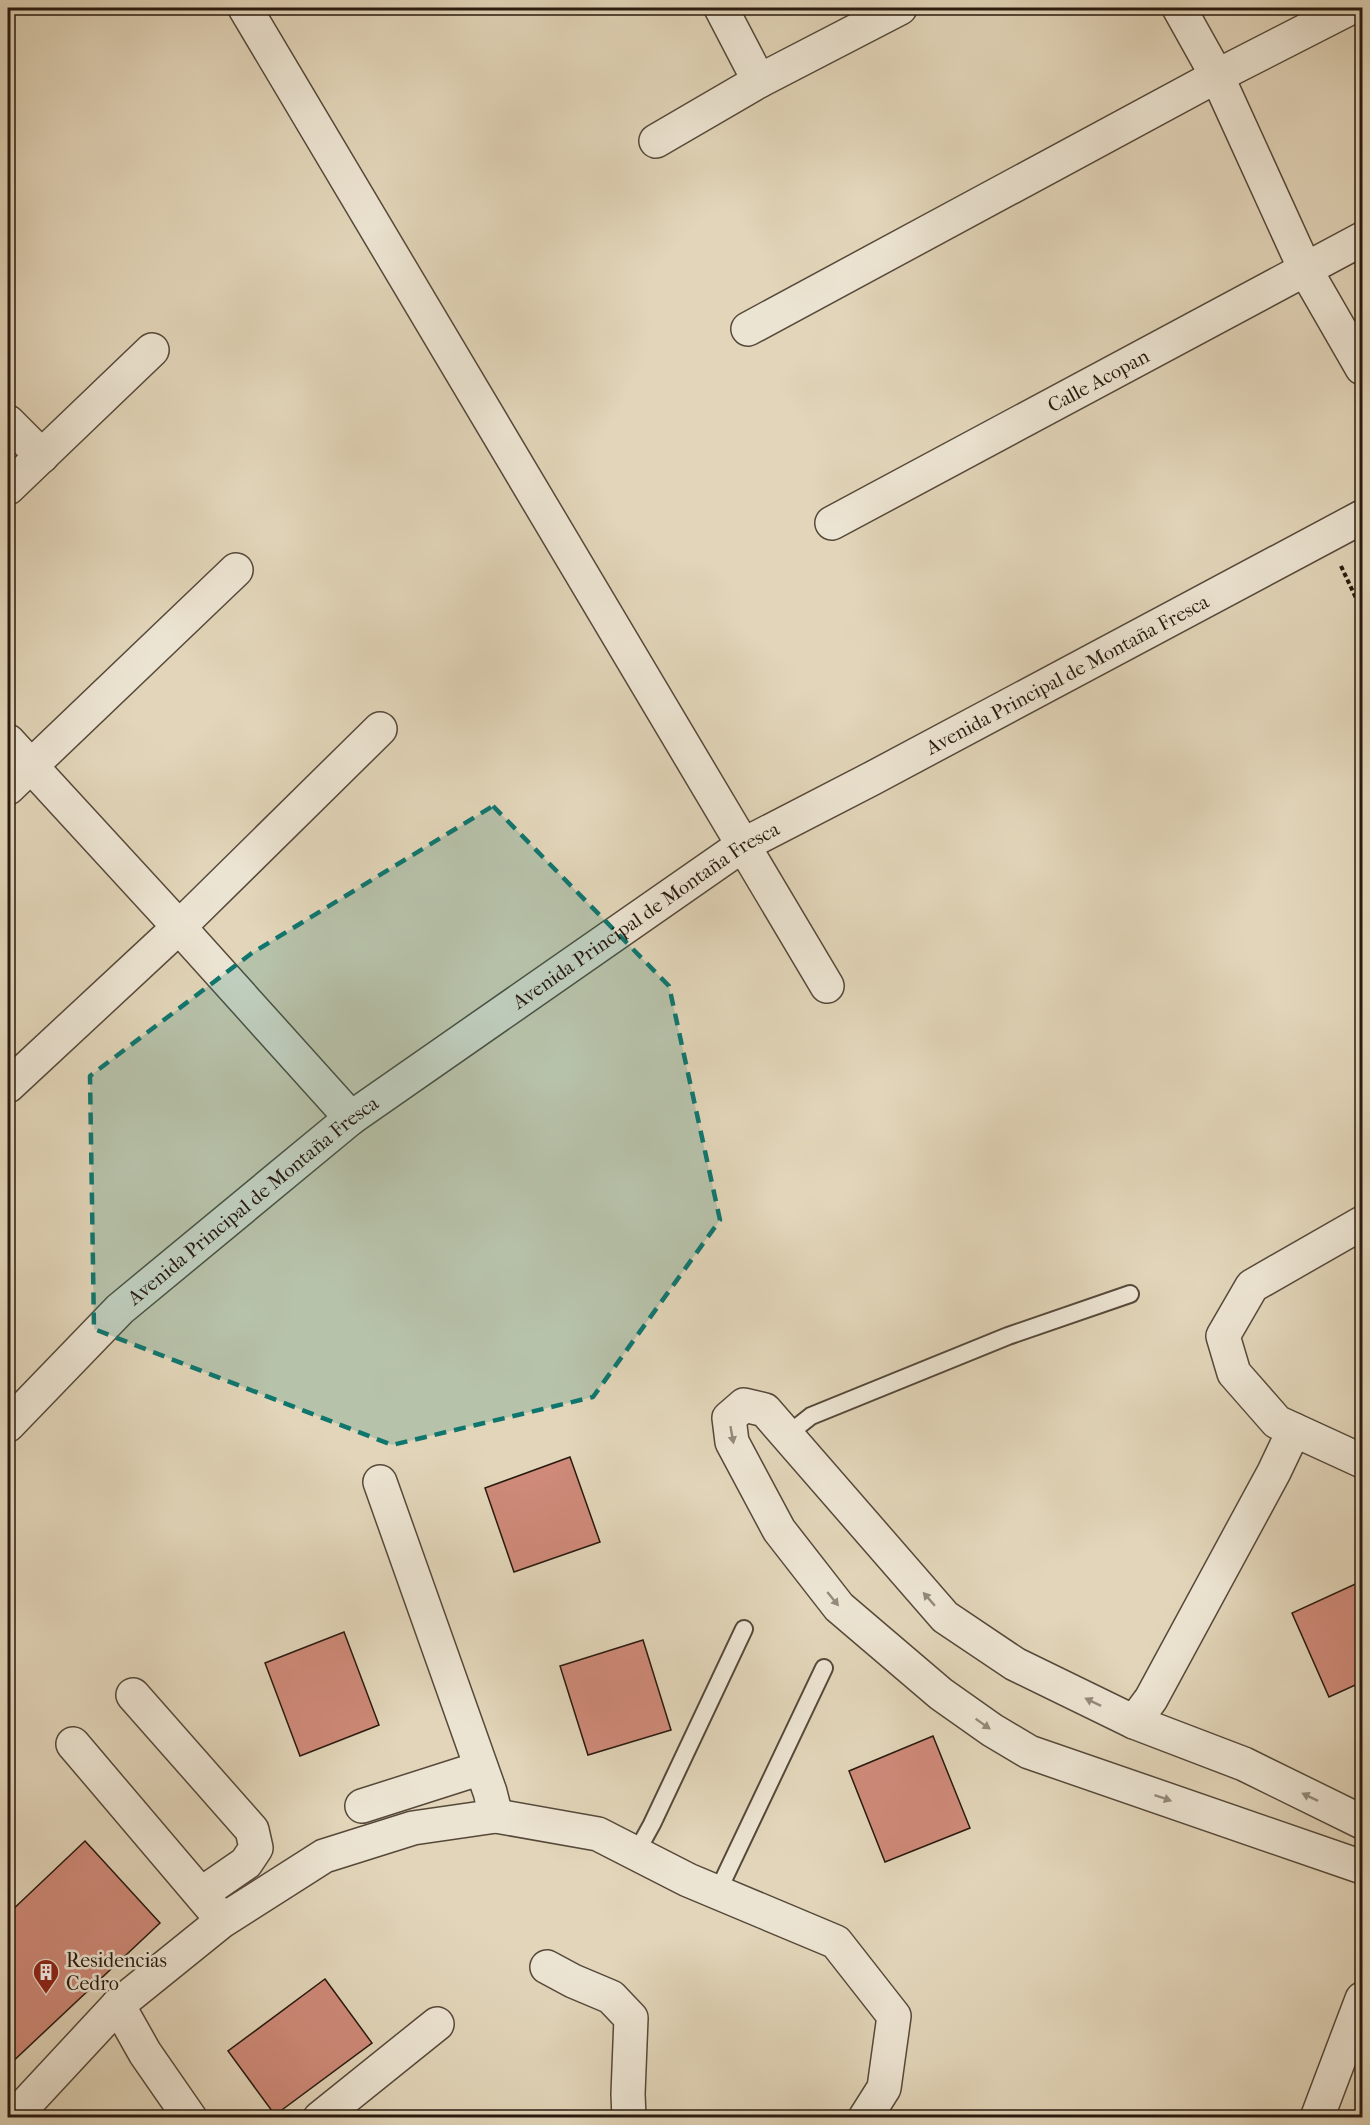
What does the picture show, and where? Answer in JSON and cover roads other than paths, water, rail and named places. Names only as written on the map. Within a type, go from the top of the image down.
[{"type":"street","points":[[245,8],[827,986]]},
{"type":"street","points":[[721,8],[759,81]]},
{"type":"street","points":[[656,141],[759,81],[900,8]]},
{"type":"street","points":[[1179,8],[1217,76],[1305,269],[1362,368]]},
{"type":"street","points":[[748,329],[1217,76],[1350,8]]},
{"type":"street","name":"Calle Acopan","points":[[832,523],[1362,239]]},
{"type":"street","points":[[8,488],[152,350]]},
{"type":"street","points":[[8,422],[42,456]]},
{"type":"street","name":"Avenida Principal de Montaña Fresca","points":[[8,1425],[120,1309],[351,1118],[743,845],[1362,517]]},
{"type":"street","points":[[8,788],[236,570]]},
{"type":"street","points":[[8,1086],[179,927],[380,729]]},
{"type":"street","points":[[8,741],[351,1118]]},
{"type":"street","points":[[1362,1223],[1252,1286],[1223,1335],[1233,1373],[1277,1422],[1362,1461]]},
{"type":"street","points":[[1362,1822],[1244,1764],[1134,1722],[1015,1664],[945,1617],[765,1410],[744,1405],[729,1418],[732,1442],[779,1530],[840,1607],[941,1694],[992,1730],[1029,1752],[1362,1867]]},
{"type":"street","points":[[1134,1722],[1156,1688],[1274,1472],[1294,1430]]},
{"type":"street","points":[[380,1482],[482,1768],[496,1816]]},
{"type":"street","points":[[134,1695],[252,1830],[256,1848],[246,1863],[201,1894]]},
{"type":"street","points":[[73,1744],[201,1894],[222,1922]]},
{"type":"street","points":[[362,1806],[482,1768]]},
{"type":"street","points":[[13,2118],[118,2005],[222,1922],[324,1856],[413,1828],[496,1816],[598,1834],[688,1880],[836,1941],[894,2016],[884,2088],[865,2118]]},
{"type":"street","points":[[547,1967],[611,1997],[632,2018],[627,2094],[628,2118]]},
{"type":"street","points":[[1317,2118],[1362,1999]]},
{"type":"street","points":[[118,2005],[145,2053],[190,2118]]},
{"type":"street","points":[[320,2118],[437,2024]]},
{"type":"lane","points":[[787,1435],[811,1416],[1008,1336],[1130,1294]]},
{"type":"lane","points":[[636,1853],[652,1824],[744,1629]]},
{"type":"lane","points":[[718,1891],[824,1668]]},
{"type":"place","name":"Residencias Cedro","points":[[46,1995]]}]
